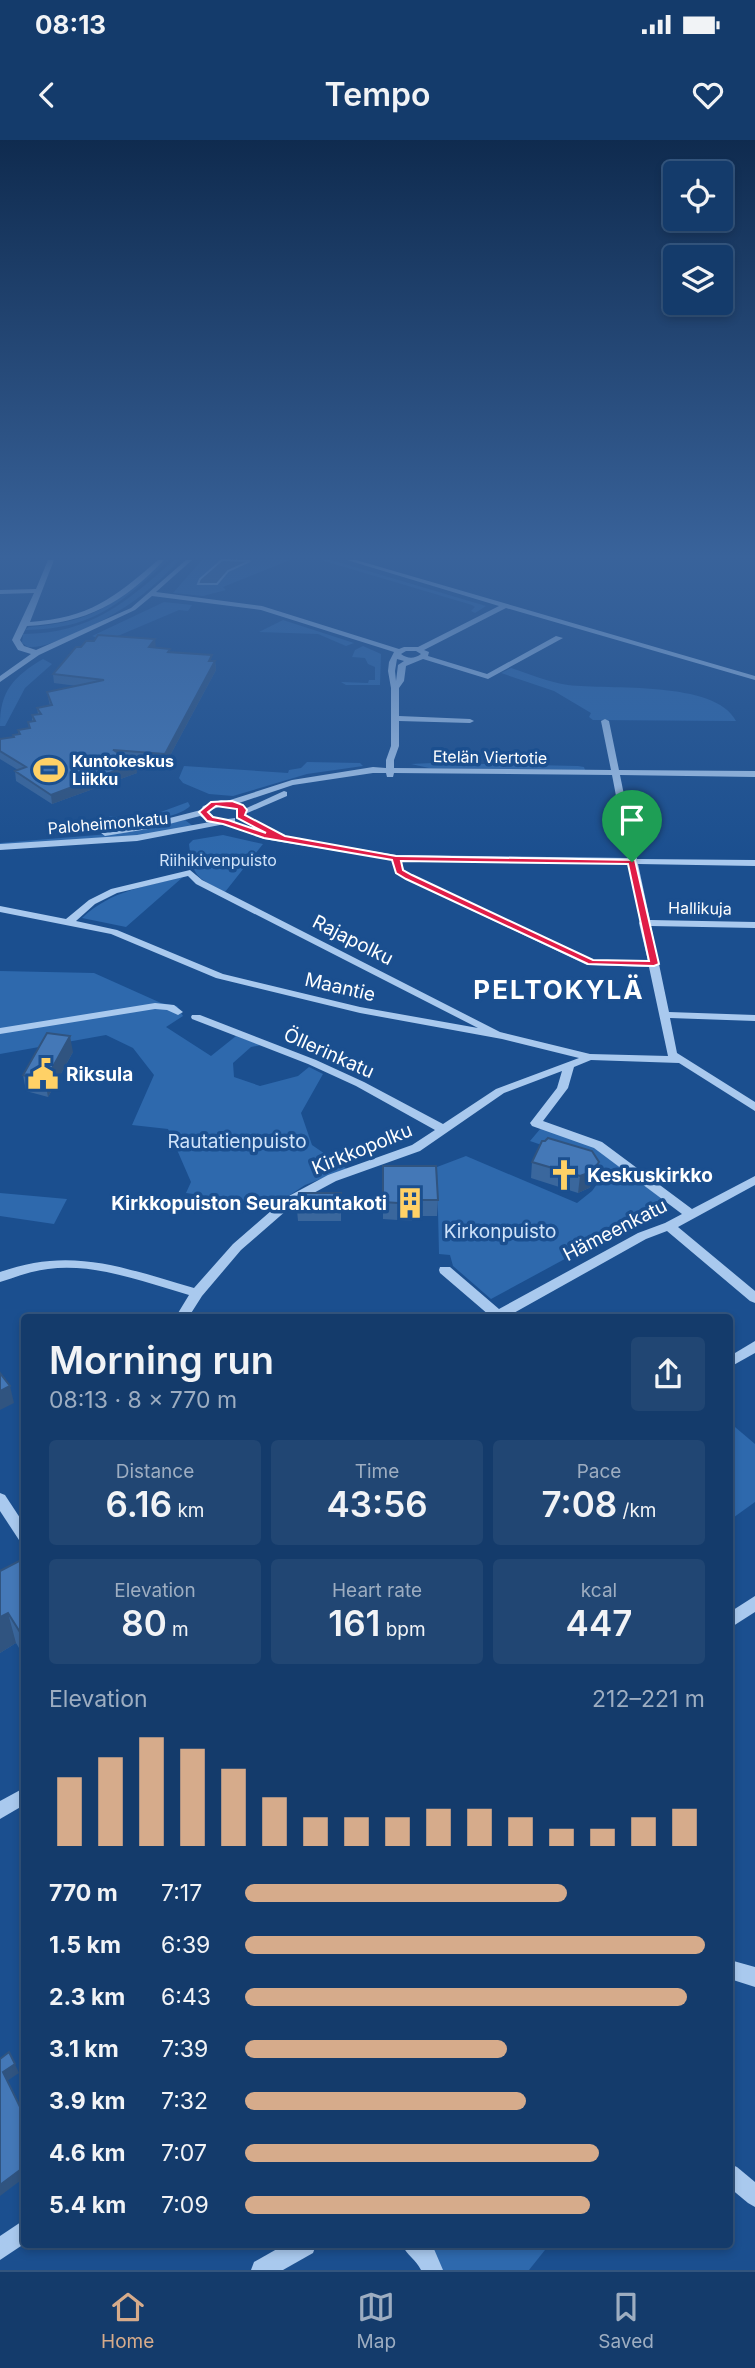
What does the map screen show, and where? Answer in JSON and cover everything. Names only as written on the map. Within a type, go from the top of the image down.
[{"type":"street","points":[[0,680],[27,659]]},
{"type":"street","points":[[390,773],[390,760],[395,746],[395,688],[391,681],[393,659]]},
{"type":"street","points":[[406,659],[413,660]]},
{"type":"street","points":[[440,659],[488,677],[520,659]]},
{"type":"street","points":[[692,659],[755,678]]},
{"type":"street","points":[[395,688],[400,681],[402,665],[413,660]]},
{"type":"street","points":[[394,718],[470,721]]},
{"type":"street","points":[[605,721],[672,1054],[755,1107]]},
{"type":"street","points":[[395,746],[404,763],[404,770]]},
{"type":"street","name":"Etelän Viertotie","points":[[241,814],[275,797],[309,786],[404,770],[615,775]]},
{"type":"street","name":"Etelän Viertotie","points":[[229,803],[312,778],[390,773],[755,776]]},
{"type":"street","points":[[229,803],[240,807],[241,814],[283,838]]},
{"type":"street","name":"Paloheimonkatu","points":[[0,841],[107,832],[154,825],[204,812],[211,805],[229,803]]},
{"type":"street","points":[[204,812],[205,817],[264,836],[396,858],[755,863]]},
{"type":"street","name":"Paloheimonkatu","points":[[0,847],[151,836],[241,814]]},
{"type":"street","points":[[396,858],[400,871],[409,877],[591,962],[654,964]]},
{"type":"street","points":[[408,859],[409,877]]},
{"type":"street","name":"Rajapolku","points":[[69,922],[92,902],[114,891],[190,873],[199,882],[502,1036]]},
{"type":"street","name":"Maantie","points":[[0,909],[114,932],[209,973],[240,983],[431,1025],[502,1036],[590,1057],[681,1060]]},
{"type":"street","name":"Hallikuja","points":[[644,923],[755,925]]},
{"type":"street","points":[[0,1031],[155,1006],[170,1007],[178,1012]]},
{"type":"street","points":[[665,1015],[755,1018]]},
{"type":"street","name":"Öllerinkatu","points":[[196,1017],[319,1066],[444,1130]]},
{"type":"street","name":"Kirkkopolku","points":[[184,1314],[197,1293],[237,1247],[291,1200],[331,1178],[416,1148],[471,1108],[500,1091],[590,1057]]},
{"type":"street","points":[[569,1067],[562,1088],[536,1124],[598,1146],[691,1214]]},
{"type":"street","name":"Hämeenkatu","points":[[501,1314],[642,1236],[669,1226],[755,1180]]},
{"type":"street","points":[[669,1226],[755,1298]]},
{"type":"street","points":[[0,1277],[42,1263],[93,1265],[197,1293]]},
{"type":"street","points":[[445,1270],[493,1314]]},
{"type":"street","points":[[733,1360],[755,1346]]},
{"type":"street","points":[[0,1499],[21,1531]]},
{"type":"street","points":[[733,1619],[755,1603]]},
{"type":"street","points":[[0,1811],[21,1798]]},
{"type":"street","points":[[733,1971],[755,1977]]},
{"type":"street","points":[[733,2177],[755,2196]]},
{"type":"street","points":[[0,2249],[21,2233]]},
{"type":"street","points":[[262,2270],[300,2248]]},
{"type":"street","points":[[416,2248],[426,2257],[432,2270]]},
{"type":"green space","points":[[42,659],[52,664],[25,688],[5,726],[0,726],[2,703],[6,694],[24,672]]},
{"type":"green space","points":[[366,659],[381,659],[380,685],[346,685],[341,682],[368,683],[369,680],[375,680],[375,667],[368,664]]},
{"type":"green space","points":[[511,668],[568,685],[685,693],[707,699],[725,708],[736,721],[593,720],[589,717],[591,713],[554,691],[501,673]]},
{"type":"green space","points":[[307,762],[360,763],[363,766],[307,774],[233,796],[209,794],[183,783],[179,778],[184,766],[288,773],[289,770],[301,768]]},
{"type":"green space","points":[[411,764],[578,766],[584,767],[585,770],[429,768]]},
{"type":"green space","points":[[188,802],[190,806],[182,812],[153,820],[74,830],[73,827],[112,816],[125,819],[144,814],[150,816]]},
{"type":"green space","points":[[185,820],[193,826],[151,835],[0,845],[121,833]]},
{"type":"green space","name":"Riihikivenpuisto","points":[[223,835],[263,844],[225,892],[198,875],[192,864],[189,844],[193,840]]},
{"type":"green space","points":[[183,877],[126,927],[82,918],[117,895]]},
{"type":"green space","name":"Rautatienpuisto","points":[[0,971],[94,973],[161,1003],[177,1006],[183,1016],[166,1027],[211,1056],[236,1036],[261,1045],[251,1047],[233,1063],[234,1077],[260,1086],[298,1076],[309,1067],[323,1074],[301,1113],[312,1145],[347,1169],[305,1185],[275,1205],[186,1193],[191,1182],[168,1129],[132,1125],[154,1075],[133,1048],[106,1035],[0,1054]]},
{"type":"green space","name":"Kirkonpuisto","points":[[541,1128],[594,1147],[668,1203],[491,1299],[453,1266],[450,1255],[439,1254],[437,1167],[466,1156],[577,1203],[592,1191],[605,1173],[594,1163],[530,1141]]},
{"type":"green space","points":[[0,1193],[67,1199],[54,1224],[0,1216]]},
{"type":"green space","points":[[735,1427],[755,1444],[755,1502],[733,1518]]},
{"type":"green space","points":[[425,2248],[547,2248],[529,2270],[438,2270]]},
{"type":"building","points":[[65,659],[215,661],[165,754],[113,750],[136,763],[51,795],[15,771],[26,767],[0,751],[0,739],[14,737],[13,735],[20,734],[18,730],[30,728],[28,722],[35,721],[32,715],[41,714],[37,708],[52,705],[47,692],[104,680],[53,674]]},
{"type":"building","points":[[47,1033],[70,1036],[45,1081],[23,1075]]},
{"type":"building","points":[[548,1138],[592,1151],[599,1162],[591,1172],[580,1176],[532,1162],[542,1141]]},
{"type":"building","points":[[383,1166],[436,1166],[438,1200],[412,1200],[413,1204],[383,1202]]},
{"type":"building","points":[[299,1193],[341,1193],[340,1210],[297,1210]]},
{"type":"building","points":[[0,1373],[10,1386],[0,1391]]},
{"type":"building","points":[[21,1560],[21,1634],[8,1613],[0,1617],[0,1571]]},
{"type":"building","points":[[9,2052],[15,2064],[3,2072],[21,2109],[21,2169],[0,2185],[0,2059]]},
{"type":"place","name":"Kuntokeskus Liikku","points":[[49,770]]},
{"type":"place","name":"Riksula","points":[[43,1074]]},
{"type":"place","name":"Keskuskirkko","points":[[564,1175]]},
{"type":"place","name":"Kirkkopuiston Seurakuntakoti","points":[[410,1203]]},
{"type":"district","name":"PELTOKYLÄ","points":[[559,989]]},
{"type":"route","points":[[632,862],[396,858],[283,838],[248,822],[240,816],[243,810],[232,803],[214,804],[204,810],[204,815],[210,820],[225,821],[264,836],[396,858],[400,871],[409,877],[591,962],[654,964],[632,862]]}]
